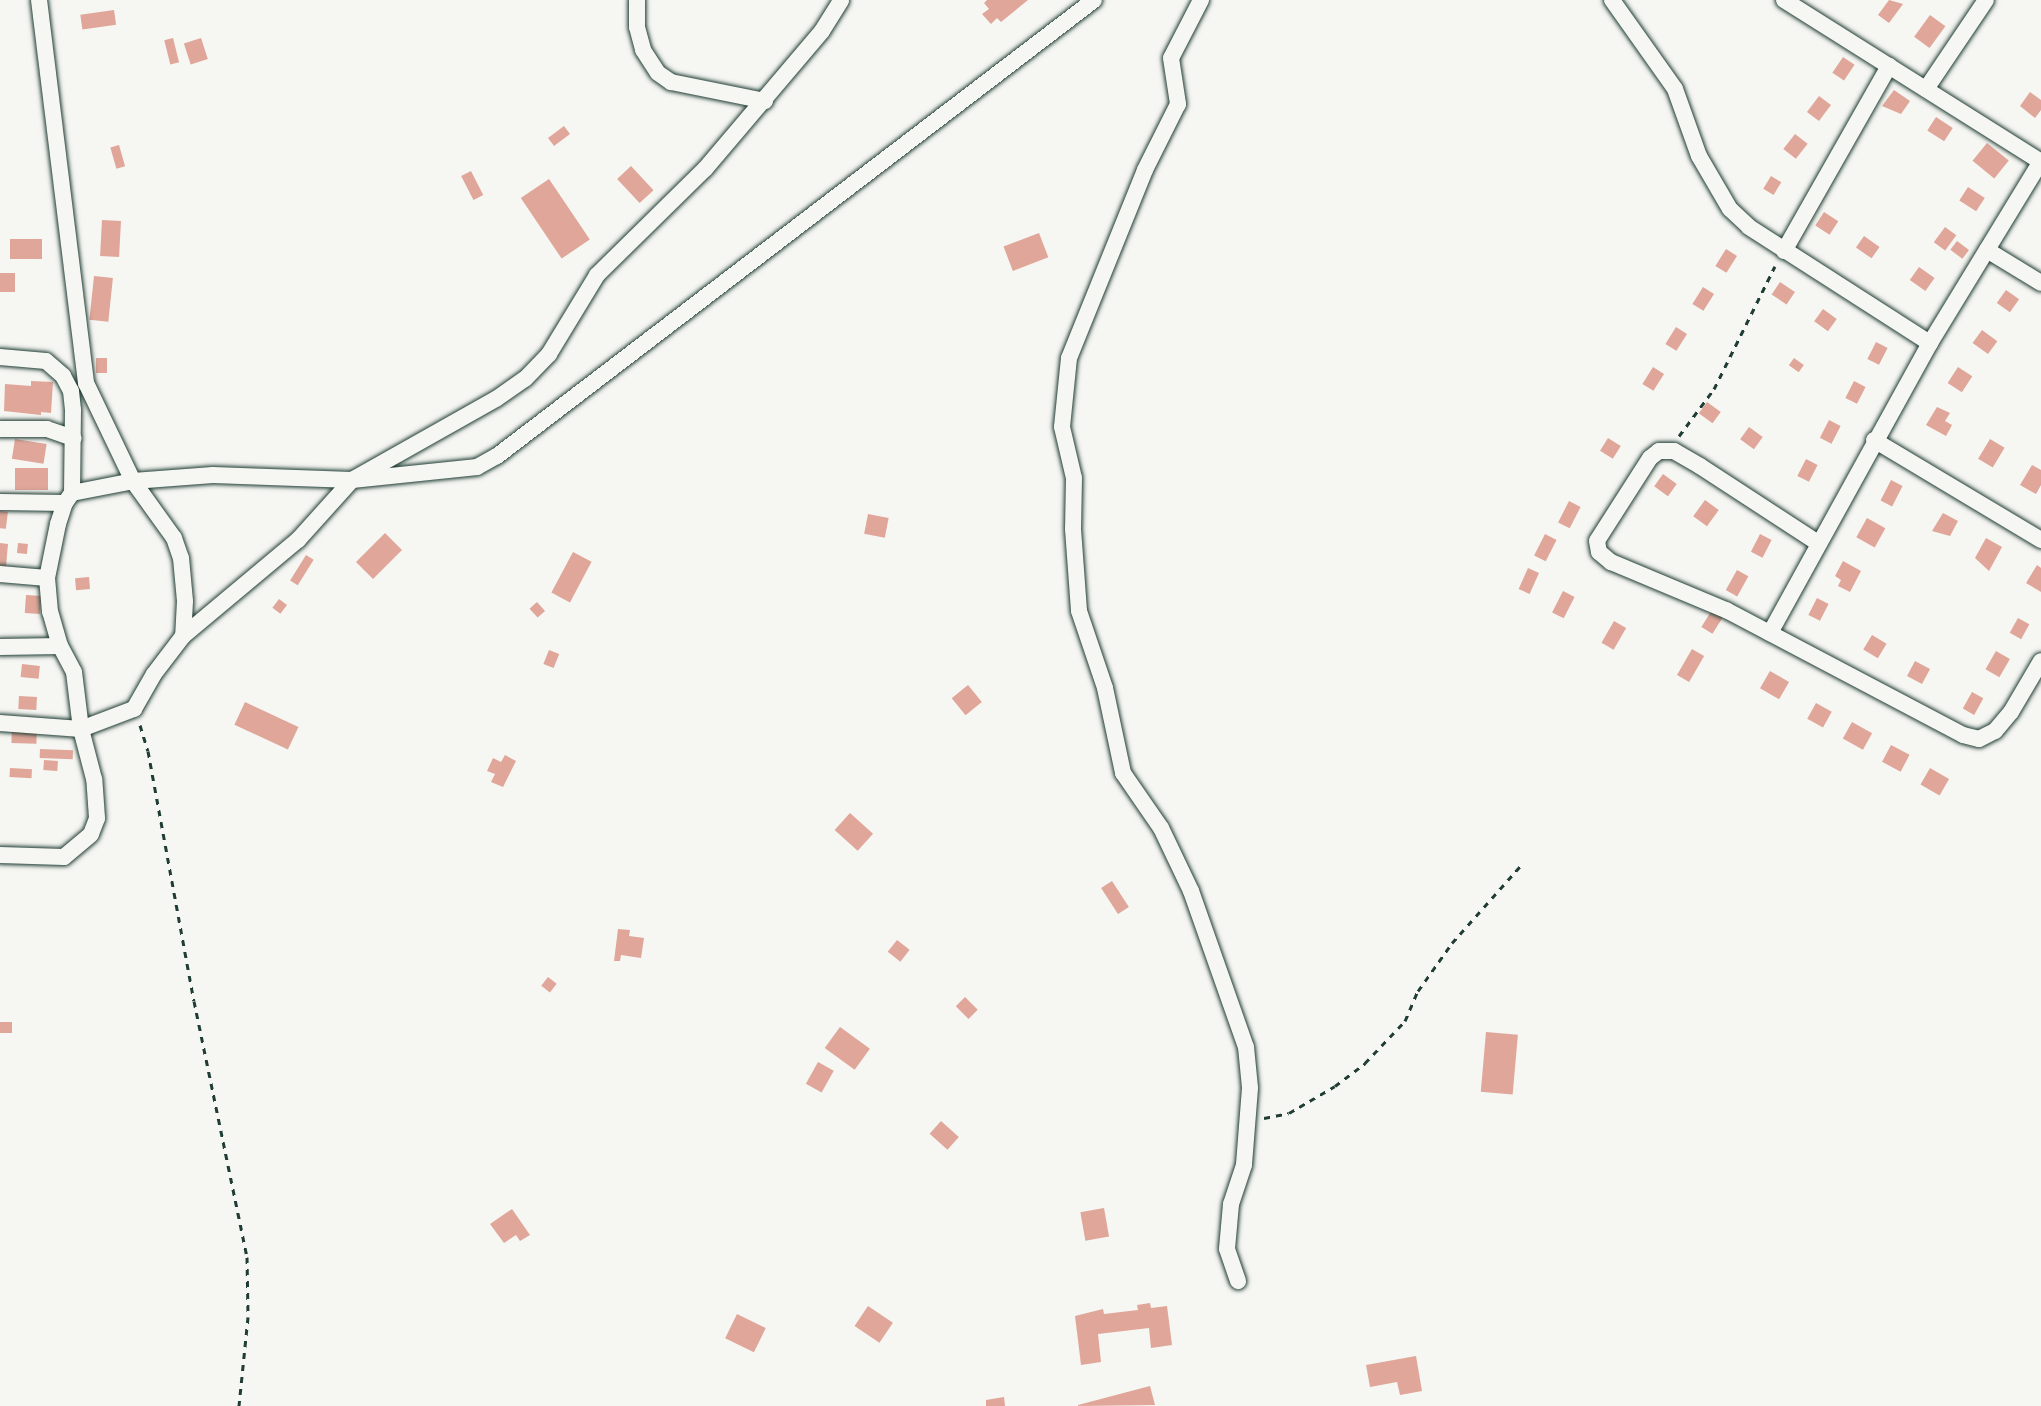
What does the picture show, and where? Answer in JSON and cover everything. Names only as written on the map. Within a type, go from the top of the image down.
[{"type":"street","points":[[0,855],[64,857],[91,834],[97,818],[94,779],[81,729],[74,672],[60,646],[50,612],[47,578],[68,498],[79,387],[39,0]]},
{"type":"street","points":[[637,0],[637,27],[643,50],[658,73],[671,82],[765,101]]},
{"type":"street","points":[[0,723],[81,729],[134,709],[154,674],[183,636],[298,540],[352,480],[482,407],[525,379],[549,354],[597,275],[705,169],[822,31],[841,0]]},
{"type":"street","points":[[0,502],[68,498],[133,481],[213,475],[352,480],[467,468],[497,456],[1094,0]]},
{"type":"street","points":[[1201,0],[1171,58],[1178,104],[1145,170],[1069,358],[1062,427],[1074,478],[1073,529],[1079,611],[1105,688],[1123,773],[1161,828],[1191,891],[1246,1047],[1250,1088],[1244,1165],[1231,1204],[1227,1249],[1238,1281]]},
{"type":"street","points":[[1612,0],[1675,89],[1713,185],[1749,227],[1930,343]]},
{"type":"street","points":[[1770,633],[1874,440],[2041,161],[1784,0]]},
{"type":"street","points":[[1926,89],[1986,0]]},
{"type":"street","points":[[1784,251],[1889,66]]},
{"type":"street","points":[[1987,250],[2041,283]]},
{"type":"street","points":[[0,357],[46,361],[79,387],[133,481],[174,538],[181,558],[185,601],[183,636]]},
{"type":"street","points":[[0,429],[47,429],[73,438]]},
{"type":"street","points":[[1874,440],[2041,540]]},
{"type":"street","points":[[1818,543],[1674,451],[1659,451],[1650,458],[1597,541],[1599,552],[1623,568],[1726,610],[1963,735],[1979,739],[1995,731],[2011,712],[2041,661]]},
{"type":"street","points":[[0,574],[47,578]]},
{"type":"street","points":[[0,647],[60,646]]},
{"type":"path","points":[[1674,451],[1683,429],[1714,389],[1784,251]]},
{"type":"path","points":[[134,709],[148,751],[194,1001],[247,1257],[248,1317],[239,1406]]},
{"type":"path","points":[[1245,1123],[1289,1113],[1335,1086],[1365,1063],[1405,1021],[1418,991],[1452,943],[1523,863]]},
{"type":"building","points":[[987,0],[1028,0],[1001,22],[997,18],[991,24],[982,14],[989,9],[984,3]]},
{"type":"building","points":[[1889,0],[1903,4],[1889,23],[1878,15]]},
{"type":"building","points":[[114,10],[116,25],[82,30],[80,15]]},
{"type":"building","points":[[1930,15],[1945,26],[1930,48],[1914,37]]},
{"type":"building","points":[[173,38],[179,62],[170,64],[164,40]]},
{"type":"building","points":[[201,38],[208,59],[191,64],[184,44]]},
{"type":"building","points":[[1843,57],[1855,65],[1844,81],[1832,73]]},
{"type":"building","points":[[1894,90],[1910,101],[1901,114],[1882,106]]},
{"type":"building","points":[[2030,92],[2041,100],[2041,110],[2035,118],[2020,106]]},
{"type":"building","points":[[1819,96],[1831,105],[1819,121],[1807,112]]},
{"type":"building","points":[[1936,117],[1953,128],[1944,141],[1927,130]]},
{"type":"building","points":[[564,126],[570,134],[554,146],[548,138]]},
{"type":"building","points":[[1795,134],[1808,144],[1796,159],[1783,149]]},
{"type":"building","points":[[1987,143],[2009,161],[1994,178],[1973,161]]},
{"type":"building","points":[[119,145],[125,166],[116,169],[110,147]]},
{"type":"building","points":[[631,166],[654,190],[640,203],[617,179]]},
{"type":"building","points":[[471,171],[483,195],[473,200],[461,176]]},
{"type":"building","points":[[1771,176],[1781,182],[1774,195],[1763,189]]},
{"type":"building","points":[[549,179],[590,240],[562,259],[521,198]]},
{"type":"building","points":[[1968,187],[1985,198],[1976,211],[1959,200]]},
{"type":"building","points":[[1824,212],[1838,221],[1830,235],[1815,225]]},
{"type":"building","points":[[102,220],[121,221],[119,257],[100,256]]},
{"type":"building","points":[[1945,227],[1956,235],[1945,251],[1934,242]]},
{"type":"building","points":[[1039,233],[1048,257],[1013,271],[1004,247]]},
{"type":"building","points":[[1864,236],[1880,247],[1872,258],[1856,247]]},
{"type":"building","points":[[10,239],[42,239],[42,259],[10,259]]},
{"type":"building","points":[[1957,241],[1969,250],[1962,259],[1950,250]]},
{"type":"building","points":[[1726,249],[1737,256],[1726,273],[1715,266]]},
{"type":"building","points":[[1919,267],[1935,278],[1925,291],[1910,280]]},
{"type":"building","points":[[0,273],[15,273],[15,292],[0,292]]},
{"type":"building","points":[[94,276],[113,278],[108,322],[89,320]]},
{"type":"building","points":[[1780,282],[1795,292],[1787,305],[1772,294]]},
{"type":"building","points":[[1703,287],[1714,294],[1703,311],[1692,304]]},
{"type":"building","points":[[2006,290],[2019,299],[2010,312],[1997,303]]},
{"type":"building","points":[[1823,309],[1837,319],[1828,331],[1814,321]]},
{"type":"building","points":[[1676,327],[1687,334],[1676,351],[1665,344]]},
{"type":"building","points":[[1982,330],[1997,341],[1988,354],[1973,343]]},
{"type":"building","points":[[1876,342],[1888,348],[1879,365],[1867,359]]},
{"type":"building","points":[[96,358],[107,358],[107,373],[96,373]]},
{"type":"building","points":[[1794,358],[1804,365],[1799,372],[1789,365]]},
{"type":"building","points":[[1653,367],[1664,374],[1653,391],[1642,384]]},
{"type":"building","points":[[1958,367],[1972,376],[1962,392],[1948,383]]},
{"type":"building","points":[[31,381],[53,382],[51,413],[41,412],[41,415],[4,411],[5,384],[31,386]]},
{"type":"building","points":[[1854,381],[1866,387],[1857,404],[1845,398]]},
{"type":"building","points":[[1707,402],[1721,412],[1713,423],[1699,413]]},
{"type":"building","points":[[1937,407],[1950,413],[1945,421],[1952,425],[1946,436],[1926,425]]},
{"type":"building","points":[[1829,420],[1841,426],[1832,444],[1820,438]]},
{"type":"building","points":[[1749,427],[1763,437],[1754,449],[1740,439]]},
{"type":"building","points":[[1608,438],[1621,446],[1613,459],[1600,451]]},
{"type":"building","points":[[15,439],[47,444],[43,464],[12,459]]},
{"type":"building","points":[[1990,439],[2005,448],[1993,467],[1978,459]]},
{"type":"building","points":[[1806,459],[1818,465],[1809,482],[1797,476]]},
{"type":"building","points":[[2032,465],[2041,470],[2041,485],[2036,494],[2020,485]]},
{"type":"building","points":[[15,468],[48,468],[48,490],[15,490]]},
{"type":"building","points":[[1663,474],[1677,484],[1668,496],[1654,486]]},
{"type":"building","points":[[1891,480],[1903,486],[1892,506],[1881,500]]},
{"type":"building","points":[[1705,500],[1719,510],[1707,526],[1693,516]]},
{"type":"building","points":[[1569,501],[1581,507],[1570,528],[1558,522]]},
{"type":"building","points":[[0,511],[8,512],[6,529],[0,528]]},
{"type":"building","points":[[1943,513],[1958,521],[1950,536],[1932,531]]},
{"type":"building","points":[[868,514],[889,518],[885,538],[864,534]]},
{"type":"building","points":[[1867,518],[1885,528],[1875,547],[1856,537]]},
{"type":"building","points":[[385,533],[402,550],[373,579],[356,562]]},
{"type":"building","points":[[1545,534],[1557,540],[1546,561],[1534,555]]},
{"type":"building","points":[[1760,534],[1772,540],[1763,558],[1751,552]]},
{"type":"building","points":[[1986,538],[2002,547],[1989,571],[1975,558]]},
{"type":"building","points":[[0,543],[8,544],[6,566],[0,565]]},
{"type":"building","points":[[18,543],[28,544],[27,554],[17,553]]},
{"type":"building","points":[[573,552],[592,562],[570,602],[551,593]]},
{"type":"building","points":[[306,555],[314,560],[298,585],[290,580]]},
{"type":"building","points":[[1843,561],[1861,571],[1850,592],[1838,586],[1841,580],[1835,576]]},
{"type":"building","points":[[2037,565],[2041,568],[2041,592],[2026,583]]},
{"type":"building","points":[[1528,568],[1539,573],[1530,594],[1519,589]]},
{"type":"building","points":[[1737,570],[1748,576],[1737,596],[1726,590]]},
{"type":"building","points":[[89,577],[90,589],[76,590],[75,578]]},
{"type":"building","points":[[1563,591],[1575,597],[1564,618],[1552,612]]},
{"type":"building","points":[[26,595],[41,596],[40,614],[25,613]]},
{"type":"building","points":[[1817,598],[1829,604],[1820,621],[1808,615]]},
{"type":"building","points":[[279,599],[287,605],[280,614],[272,608]]},
{"type":"building","points":[[537,602],[545,611],[538,618],[530,609]]},
{"type":"building","points":[[1712,610],[1723,617],[1712,634],[1701,627]]},
{"type":"building","points":[[2018,618],[2029,624],[2021,639],[2010,633]]},
{"type":"building","points":[[1614,621],[1626,628],[1614,650],[1602,643]]},
{"type":"building","points":[[1872,635],[1887,644],[1878,658],[1863,650]]},
{"type":"building","points":[[1692,649],[1704,656],[1689,682],[1677,675]]},
{"type":"building","points":[[549,650],[559,654],[554,668],[543,664]]},
{"type":"building","points":[[1996,651],[2010,659],[1999,677],[1986,669]]},
{"type":"building","points":[[1915,661],[1930,669],[1922,684],[1907,676]]},
{"type":"building","points":[[22,664],[40,666],[39,679],[21,677]]},
{"type":"building","points":[[1770,671],[1789,682],[1779,699],[1760,688]]},
{"type":"building","points":[[968,685],[982,702],[966,715],[952,698]]},
{"type":"building","points":[[1972,692],[1983,698],[1974,715],[1963,709]]},
{"type":"building","points":[[19,696],[37,697],[36,710],[18,709]]},
{"type":"building","points":[[245,702],[298,727],[288,750],[234,725]]},
{"type":"building","points":[[1816,703],[1832,712],[1823,727],[1807,719]]},
{"type":"building","points":[[1852,722],[1872,733],[1863,750],[1843,739]]},
{"type":"building","points":[[12,726],[37,727],[36,744],[11,743]]},
{"type":"building","points":[[1891,745],[1910,755],[1901,772],[1882,762]]},
{"type":"building","points":[[40,749],[73,750],[73,759],[40,758]]},
{"type":"building","points":[[505,755],[516,761],[503,787],[491,782],[495,774],[487,771],[493,758],[501,762]]},
{"type":"building","points":[[44,760],[58,761],[57,771],[43,770]]},
{"type":"building","points":[[10,768],[32,769],[31,778],[10,777]]},
{"type":"building","points":[[1930,768],[1949,779],[1940,795],[1920,784]]},
{"type":"building","points":[[850,813],[873,834],[858,851],[835,830]]},
{"type":"building","points":[[1112,881],[1129,907],[1118,914],[1101,888]]},
{"type":"building","points":[[618,929],[630,930],[629,936],[644,938],[641,958],[621,955],[620,961],[614,961]]},
{"type":"building","points":[[897,940],[910,950],[900,962],[888,952]]},
{"type":"building","points":[[548,977],[557,984],[550,992],[541,986]]},
{"type":"building","points":[[965,997],[978,1010],[969,1019],[956,1006]]},
{"type":"building","points":[[0,1022],[12,1022],[12,1033],[0,1033]]},
{"type":"building","points":[[840,1027],[870,1049],[855,1070],[825,1048]]},
{"type":"building","points":[[1486,1032],[1518,1035],[1513,1095],[1481,1092]]},
{"type":"building","points":[[818,1062],[834,1071],[822,1093],[806,1084]]},
{"type":"building","points":[[941,1121],[959,1137],[947,1150],[930,1134]]},
{"type":"building","points":[[1104,1208],[1109,1237],[1085,1241],[1080,1212]]},
{"type":"building","points":[[512,1209],[530,1235],[520,1241],[516,1235],[504,1243],[490,1224]]},
{"type":"building","points":[[1150,1303],[1151,1308],[1167,1306],[1172,1345],[1151,1348],[1149,1328],[1098,1334],[1101,1362],[1081,1365],[1075,1316],[1103,1309],[1104,1314],[1138,1310],[1137,1305]]},
{"type":"building","points":[[868,1306],[893,1323],[879,1343],[855,1326]]},
{"type":"building","points":[[737,1314],[766,1328],[754,1352],[725,1338]]},
{"type":"building","points":[[1416,1356],[1422,1391],[1400,1395],[1397,1382],[1370,1387],[1366,1365]]},
{"type":"building","points":[[1150,1386],[1155,1405],[1078,1406],[1078,1405]]},
{"type":"building","points":[[1004,1397],[1005,1406],[986,1406],[986,1400]]}]
